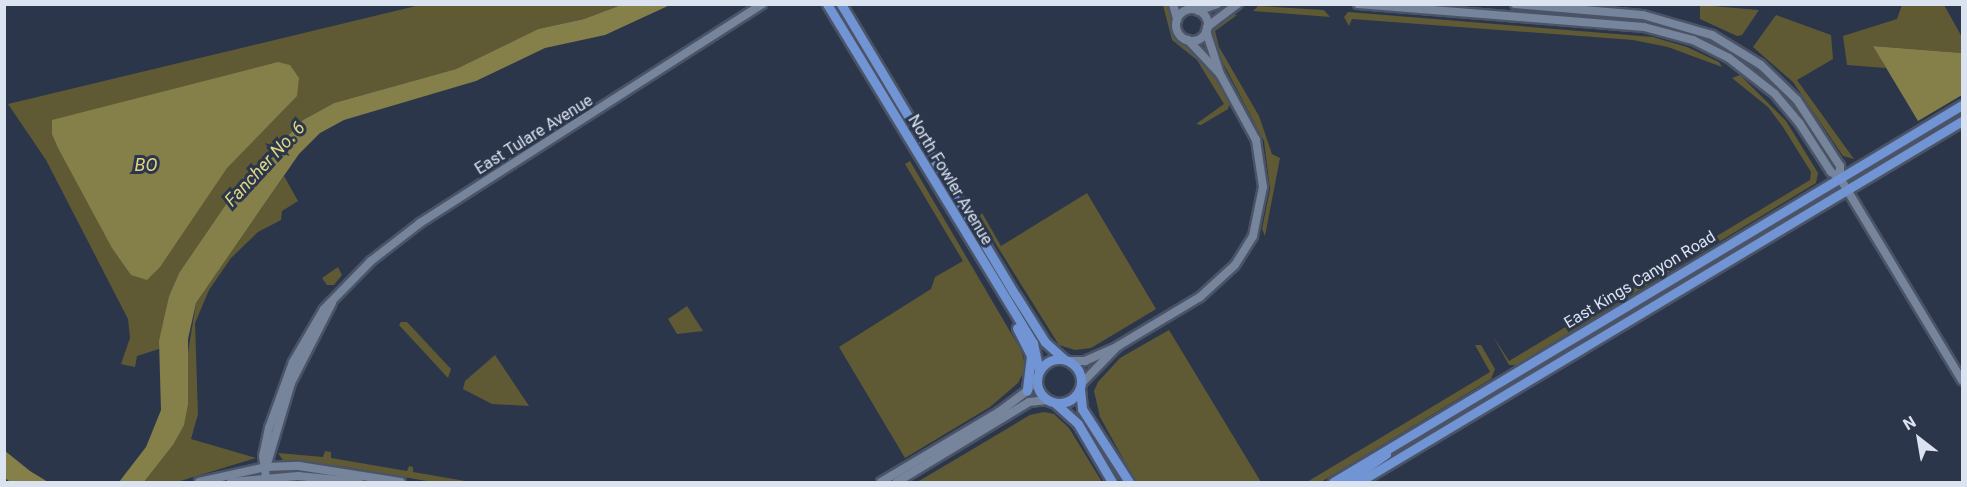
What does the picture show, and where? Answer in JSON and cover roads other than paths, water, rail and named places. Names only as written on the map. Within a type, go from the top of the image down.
[{"type":"main road","name":"North Fowler Avenue","points":[[827,4],[983,266],[1033,343],[1038,375]]},
{"type":"main road","name":"North Fowler Avenue","points":[[841,4],[1045,342],[1066,360]]},
{"type":"main road","name":"East Kings Canyon Road","points":[[1333,483],[1962,105]]},
{"type":"main road","name":"East Kings Canyon Road","points":[[1359,483],[1962,121]]},
{"type":"main road","points":[[983,266],[1030,351],[1032,372],[1027,391]]},
{"type":"main road","points":[[1112,483],[1078,424],[1039,390],[1038,375],[1052,360],[1066,360],[1078,370],[1082,409],[1129,483]]},
{"type":"main road","points":[[1050,401],[1072,399],[1080,387]]},
{"type":"main road","points":[[1345,483],[1377,464],[1394,446]]},
{"type":"street","name":"East Tulare Avenue","points":[[266,477],[263,456],[269,428],[286,377],[312,327],[371,261],[420,224],[762,4]]},
{"type":"street","points":[[1066,360],[1085,361],[1118,346],[1211,290],[1235,265],[1253,236],[1262,201],[1261,157],[1250,124],[1220,74],[1177,30],[1173,4]]},
{"type":"street","points":[[1177,19],[1184,11],[1217,4]]},
{"type":"street","points":[[1188,40],[1197,40],[1207,28],[1238,4]]},
{"type":"street","points":[[1358,4],[1637,26],[1693,40],[1729,58],[1761,81],[1800,124],[1831,172],[1840,178],[1962,381]]},
{"type":"street","points":[[1515,4],[1643,15],[1712,35],[1761,65],[1797,100],[1840,166],[1840,178]]},
{"type":"street","points":[[1193,8],[1207,28],[1220,74]]},
{"type":"street","points":[[1080,387],[1118,346]]},
{"type":"street","points":[[880,483],[986,420],[1027,391],[1038,375]]},
{"type":"street","points":[[897,483],[1029,402],[1050,401]]},
{"type":"street","points":[[199,483],[266,466],[320,468],[401,483]]},
{"type":"street","points":[[231,483],[266,477],[317,476],[359,483]]},
{"type":"water","name":"Fancher No. 6","points":[[621,5],[670,5],[605,35],[545,48],[476,81],[344,120],[320,133],[299,154],[196,303],[188,339],[188,404],[184,425],[173,445],[144,482],[119,482],[146,447],[161,410],[159,341],[169,296],[179,273],[235,191],[303,120],[334,103],[456,69],[538,29],[584,19]]},
{"type":"water","points":[[1873,46],[1962,53],[1962,95],[1918,121]]},
{"type":"water","name":"BO","points":[[278,62],[290,65],[299,78],[297,96],[227,168],[160,267],[147,280],[131,275],[112,248],[58,148],[52,134],[52,120]]},
{"type":"water","points":[[4,450],[48,482],[10,482],[5,478]]}]
